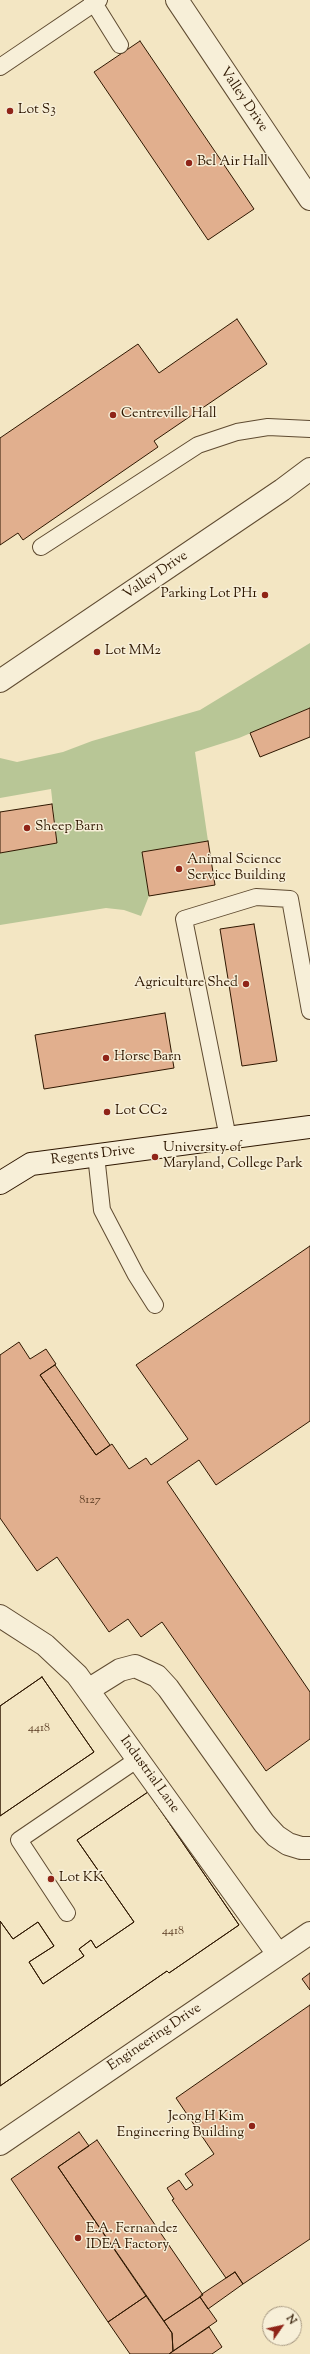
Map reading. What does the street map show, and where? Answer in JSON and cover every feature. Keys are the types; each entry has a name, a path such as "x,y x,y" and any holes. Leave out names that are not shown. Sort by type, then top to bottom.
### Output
{"street":[{"name":"Valley Drive","path":"177,0 310,199"},
{"name":"Valley Drive","path":"0,681 276,495 310,469"},
{"name":"Regents Drive","path":"2,1176 31,1164 310,1127"},
{"name":"Industrial Lane","path":"0,1616 22,1628 45,1645 65,1663 88,1690 278,1954"},
{"path":"88,1690 120,1670 135,1666 157,1676 168,1688 264,1823 276,1836 288,1844 301,1848 310,1848"},
{"name":"Engineering Drive","path":"0,2144 310,1933"}],"lane":[{"path":"0,67 95,1 120,45"},
{"path":"41,547 198,445 237,432 268,427 299,427 310,429"},
{"path":"228,1138 184,919 256,897 290,899 310,1011"},
{"path":"96,1156 102,1210 136,1275 155,1304"},
{"path":"68,1913 19,1840 138,1758"}],"green space":[{"path":"310,643 310,708 239,738 195,752 208,841 142,852 149,896 141,916 124,910 106,908 0,925 0,853 57,843 51,789 0,798 0,758 17,762 63,752 92,741 200,710"}],"building":[{"name":"Bel Air Hall","path":"140,41 254,209 208,240 94,72"},
{"name":"Centreville Hall","path":"237,319 267,364 154,441 158,447 23,540 18,533 0,545 0,438 138,344 159,373"},
{"path":"310,708 310,737 260,757 250,733"},
{"name":"Sheep Barn","path":"52,804 57,843 0,853 0,812"},
{"name":"Animal Science Service Building","path":"208,841 215,885 149,896 142,852"},
{"name":"Agriculture Shed","path":"254,924 277,1061 242,1066 220,929"},
{"name":"Horse Barn","path":"165,1013 174,1068 44,1089 35,1035"},
{"path":"310,1246 310,1421 216,1485 199,1460 167,1482 310,1692 310,1739 266,1771 162,1622 141,1637 128,1619 109,1632 57,1557 37,1571 0,1518 0,1355 19,1342 30,1359 46,1349 56,1364 40,1375 96,1455 112,1444 129,1469 146,1458 151,1465 188,1439 136,1365"},
{"path":"55,1365 110,1445 96,1455 40,1375"},
{"path":"42,1677 94,1752 0,1816 0,1706"},
{"path":"42,1677 94,1752 0,1816 0,1706"},
{"path":"148,1792 239,1925 169,1973 167,1971 0,2086 0,1921 13,1939 38,1922 54,1946 29,1962 43,1984 84,1956 79,1949 91,1940 96,1948 134,1922 77,1840"},
{"path":"148,1792 239,1925 169,1973 167,1971 0,2086 0,1921 13,1939 38,1922 54,1946 29,1962 43,1984 84,1956 79,1949 91,1940 96,1948 134,1922 77,1840"},
{"path":"310,1973 310,1990 302,1979"},
{"name":"Jeong H Kim Engineering Building","path":"310,2005 310,2239 243,2284 235,2272 226,2278 172,2200 174,2199 167,2188 179,2180 186,2190 193,2185 185,2174 214,2154 176,2098"},
{"name":"E.A. Fernandez IDEA Factory","path":"79,2132 89,2146 58,2167 146,2296 108,2322 11,2179"},
{"path":"97,2140 203,2295 164,2321 58,2167"},
{"path":"235,2272 243,2284 208,2309 200,2297 202,2294"},
{"path":"146,2296 172,2333 173,2351 169,2354 130,2354 108,2322"},
{"path":"200,2297 217,2321 173,2351 172,2333 164,2321"},
{"path":"209,2327 222,2347 212,2354 169,2354"}],"place":[{"name":"Lot S3","path":"10,111"},
{"name":"Bel Air Hall","path":"189,163"},
{"name":"Centreville Hall","path":"113,415"},
{"name":"Parking Lot PH1","path":"265,595"},
{"name":"Lot MM2","path":"97,652"},
{"name":"Sheep Barn","path":"27,828"},
{"name":"Animal Science Service Building","path":"179,869"},
{"name":"Agriculture Shed","path":"246,984"},
{"name":"Horse Barn","path":"106,1058"},
{"name":"Lot CC2","path":"107,1112"},
{"name":"University of Maryland, College Park","path":"155,1157"},
{"name":"Lot KK","path":"51,1879"},
{"name":"Jeong H Kim Engineering Building","path":"252,2126"},
{"name":"E.A. Fernandez IDEA Factory","path":"78,2238"}]}
